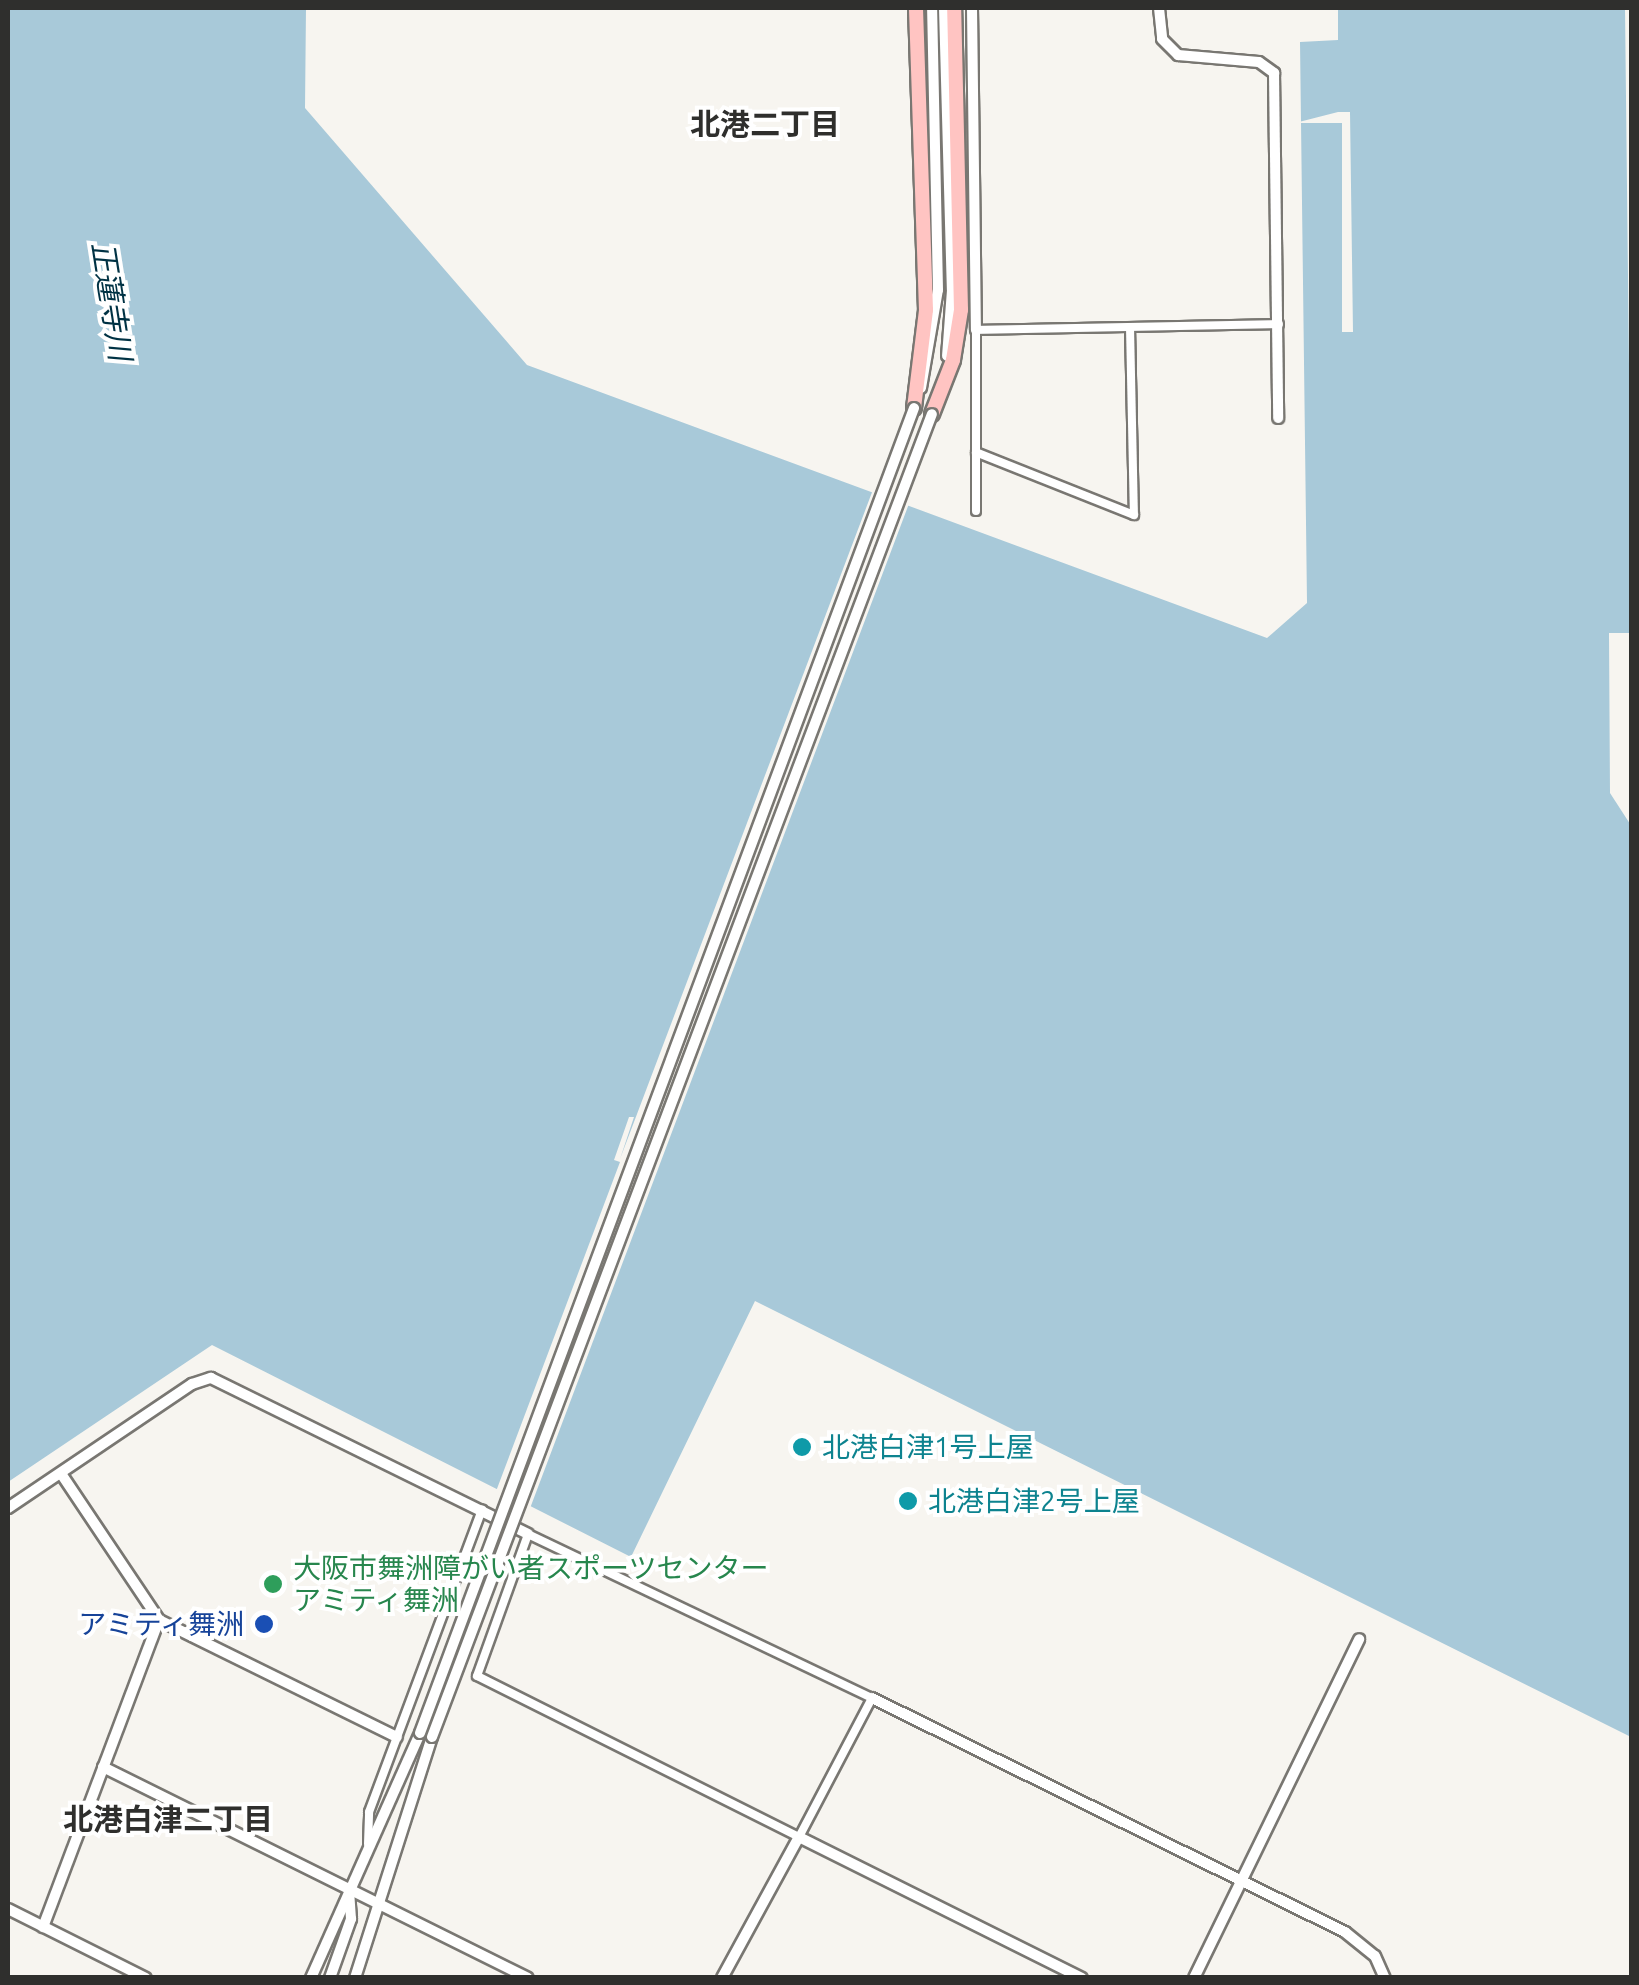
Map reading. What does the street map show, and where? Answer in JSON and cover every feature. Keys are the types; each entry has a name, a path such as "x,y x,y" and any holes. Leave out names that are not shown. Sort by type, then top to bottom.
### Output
{"highway":[{"path":"913,8 926,310 914,408"},
{"path":"932,414 954,360 961,310 956,8"}],"street":[{"path":"311,1978 420,1733 914,408 937,319 932,8"},
{"path":"356,1978 432,1738 932,414 948,352 952,290 944,8"},
{"path":"972,8 976,511"},
{"path":"1160,8 1162,39 1178,56 1259,62 1274,73 1278,418"},
{"path":"976,330 1279,324"},
{"path":"976,452 1134,515 1130,327"},
{"path":"8,1508 192,1384 211,1378 872,1698 1361,1941 1384,1978"},
{"path":"62,1474 159,1620 397,1736"},
{"path":"368,1844 369,1812 482,1510"},
{"path":"528,1534 477,1676 1082,1978"},
{"path":"43,1928 159,1620"},
{"path":"1194,1978 1360,1639"},
{"path":"722,1978 872,1698"},
{"path":"104,1767 528,1978"},
{"path":"330,1978 351,1919 349,1890"},
{"path":"8,1909 146,1978"}],"water":[{"name":"正蓮寺川","path":"8,8 306,8 305,108 527,365 1267,638 1307,603 1300,42 1338,40 1338,8 1625,8 1632,633 1609,633 1610,793 1632,827 1631,1737 755,1301 631,1557 212,1345 8,1482"}],"pier":[{"path":"1350,112 1353,332 1342,332 1342,123 1295,123"},
{"path":"874,487 910,501 529,1511 495,1494 620,1162 614,1160 629,1117 634,1117 620,1159"}],"place":[{"name":"北港白津1号上屋","path":"802,1447"},
{"name":"北港白津2号上屋","path":"908,1501"},
{"name":"大阪市舞洲障がい者スポーツセンター アミティ舞洲","path":"273,1584"},
{"name":"アミティ舞洲","path":"264,1624"}],"district":[{"name":"北港二丁目","path":"765,124"},
{"name":"北港白津二丁目","path":"168,1819"}]}
